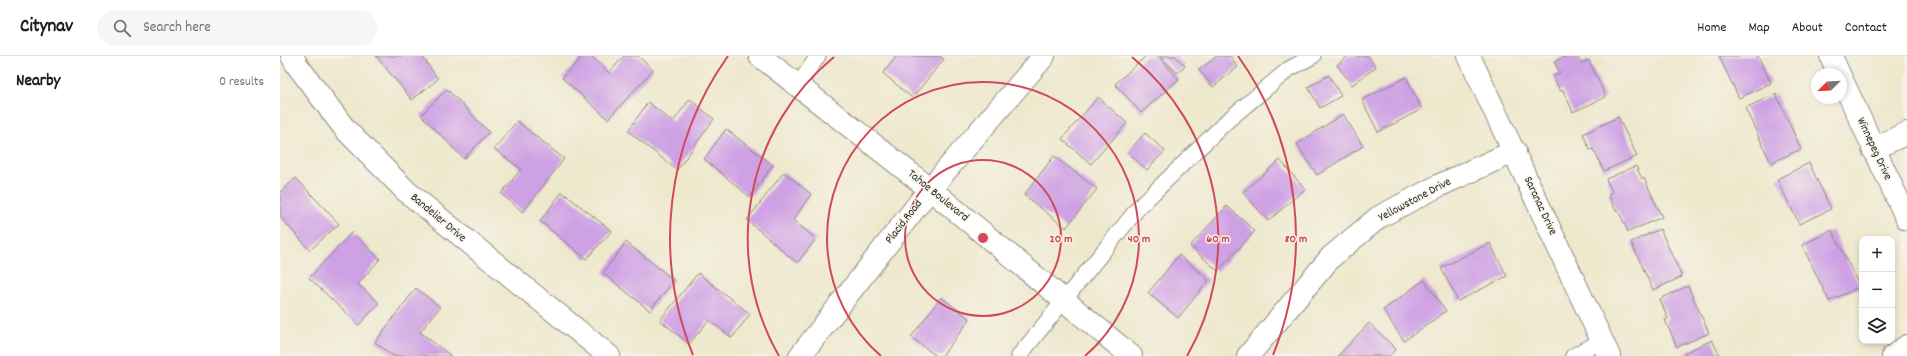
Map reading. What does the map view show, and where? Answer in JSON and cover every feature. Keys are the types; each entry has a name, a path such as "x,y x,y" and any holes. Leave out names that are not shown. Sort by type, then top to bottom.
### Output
{"street":[{"name":"Bandelier Drive","path":"292,56 297,65 345,129 406,191 609,356"},
{"name":"Tahoe Boulevard","path":"760,56 930,189 1131,356"},
{"name":"Placid Road","path":"800,356 930,189 1044,56"},
{"name":"Saranac Drive","path":"1469,56 1515,151 1606,348"},
{"path":"1831,56 1836,68"},
{"name":"Winnepeg Drive","path":"1847,91 1907,219"},
{"path":"1873,149 1907,133"},
{"name":"Yellowstone Drive","path":"1248,356 1331,257 1379,217 1438,186 1515,151"},
{"path":"1893,356 1907,346"}],"lane":[{"path":"798,85 818,56"},
{"path":"1019,356 1063,299 1139,207 1221,127 1289,69 1313,56"},
{"path":"1573,356 1606,348"}],"building":[{"path":"376,56 422,56 438,79 412,100"},
{"path":"583,56 591,56 609,73 624,56 638,56 653,70 608,119 562,78"},
{"path":"897,56 939,56 944,59 912,98 883,73"},
{"path":"1146,56 1158,56 1179,79 1141,113 1115,84"},
{"path":"1160,56 1175,56 1185,66 1177,73"},
{"path":"1217,56 1230,56 1238,67 1213,87 1199,70"},
{"path":"1348,56 1368,56 1376,67 1352,85 1337,65"},
{"path":"1566,56 1577,56 1581,63 1589,60 1606,97 1573,112 1563,90 1560,91 1553,76 1560,73 1554,62"},
{"path":"1719,56 1758,56 1771,83 1739,98"},
{"path":"1329,75 1341,96 1320,108 1308,87"},
{"path":"1406,77 1422,109 1378,132 1362,100"},
{"path":"447,89 489,132 464,159 421,115"},
{"path":"1776,94 1801,149 1771,163 1745,108"},
{"path":"1098,97 1127,123 1091,164 1062,139"},
{"path":"690,99 714,119 677,170 628,131 648,102 673,122"},
{"path":"1343,114 1363,146 1317,175 1297,144"},
{"path":"1618,117 1637,156 1604,171 1593,149 1590,150 1583,134"},
{"path":"517,121 564,159 523,212 501,194 521,169 494,149"},
{"path":"726,129 773,165 750,197 704,159"},
{"path":"1145,133 1165,151 1147,170 1128,152"},
{"path":"1054,156 1097,189 1066,228 1024,195"},
{"path":"1280,160 1305,189 1268,221 1243,192"},
{"path":"1809,163 1831,209 1799,224 1777,179"},
{"path":"1636,166 1642,179 1644,178 1662,217 1628,232 1618,210 1616,211 1608,194 1612,192 1606,179"},
{"path":"784,172 811,194 793,220 816,239 797,263 747,220"},
{"path":"296,178 339,224 310,250 280,217 280,192"},
{"path":"562,192 612,231 586,259 540,221"},
{"path":"1227,206 1255,231 1218,271 1190,246"},
{"path":"1660,229 1682,277 1653,290 1631,242"},
{"path":"1832,230 1859,287 1829,301 1802,245"},
{"path":"352,232 380,259 358,284 379,303 359,325 309,278"},
{"path":"626,242 674,280 650,311 603,273"},
{"path":"1490,243 1507,276 1458,301 1441,268"},
{"path":"1179,255 1209,280 1178,318 1148,293"},
{"path":"698,273 750,314 732,338 709,320 689,344 660,320"},
{"path":"1424,280 1446,311 1404,341 1383,310"},
{"path":"1688,286 1709,333 1677,347 1665,320 1668,319 1660,299"},
{"path":"416,288 440,307 420,332 451,356 393,356 375,342"},
{"path":"941,297 970,319 942,356 936,356 911,337"},
{"path":"1369,323 1396,349 1389,356 1338,356"},
{"path":"1712,340 1720,356 1685,356 1684,353"}]}
